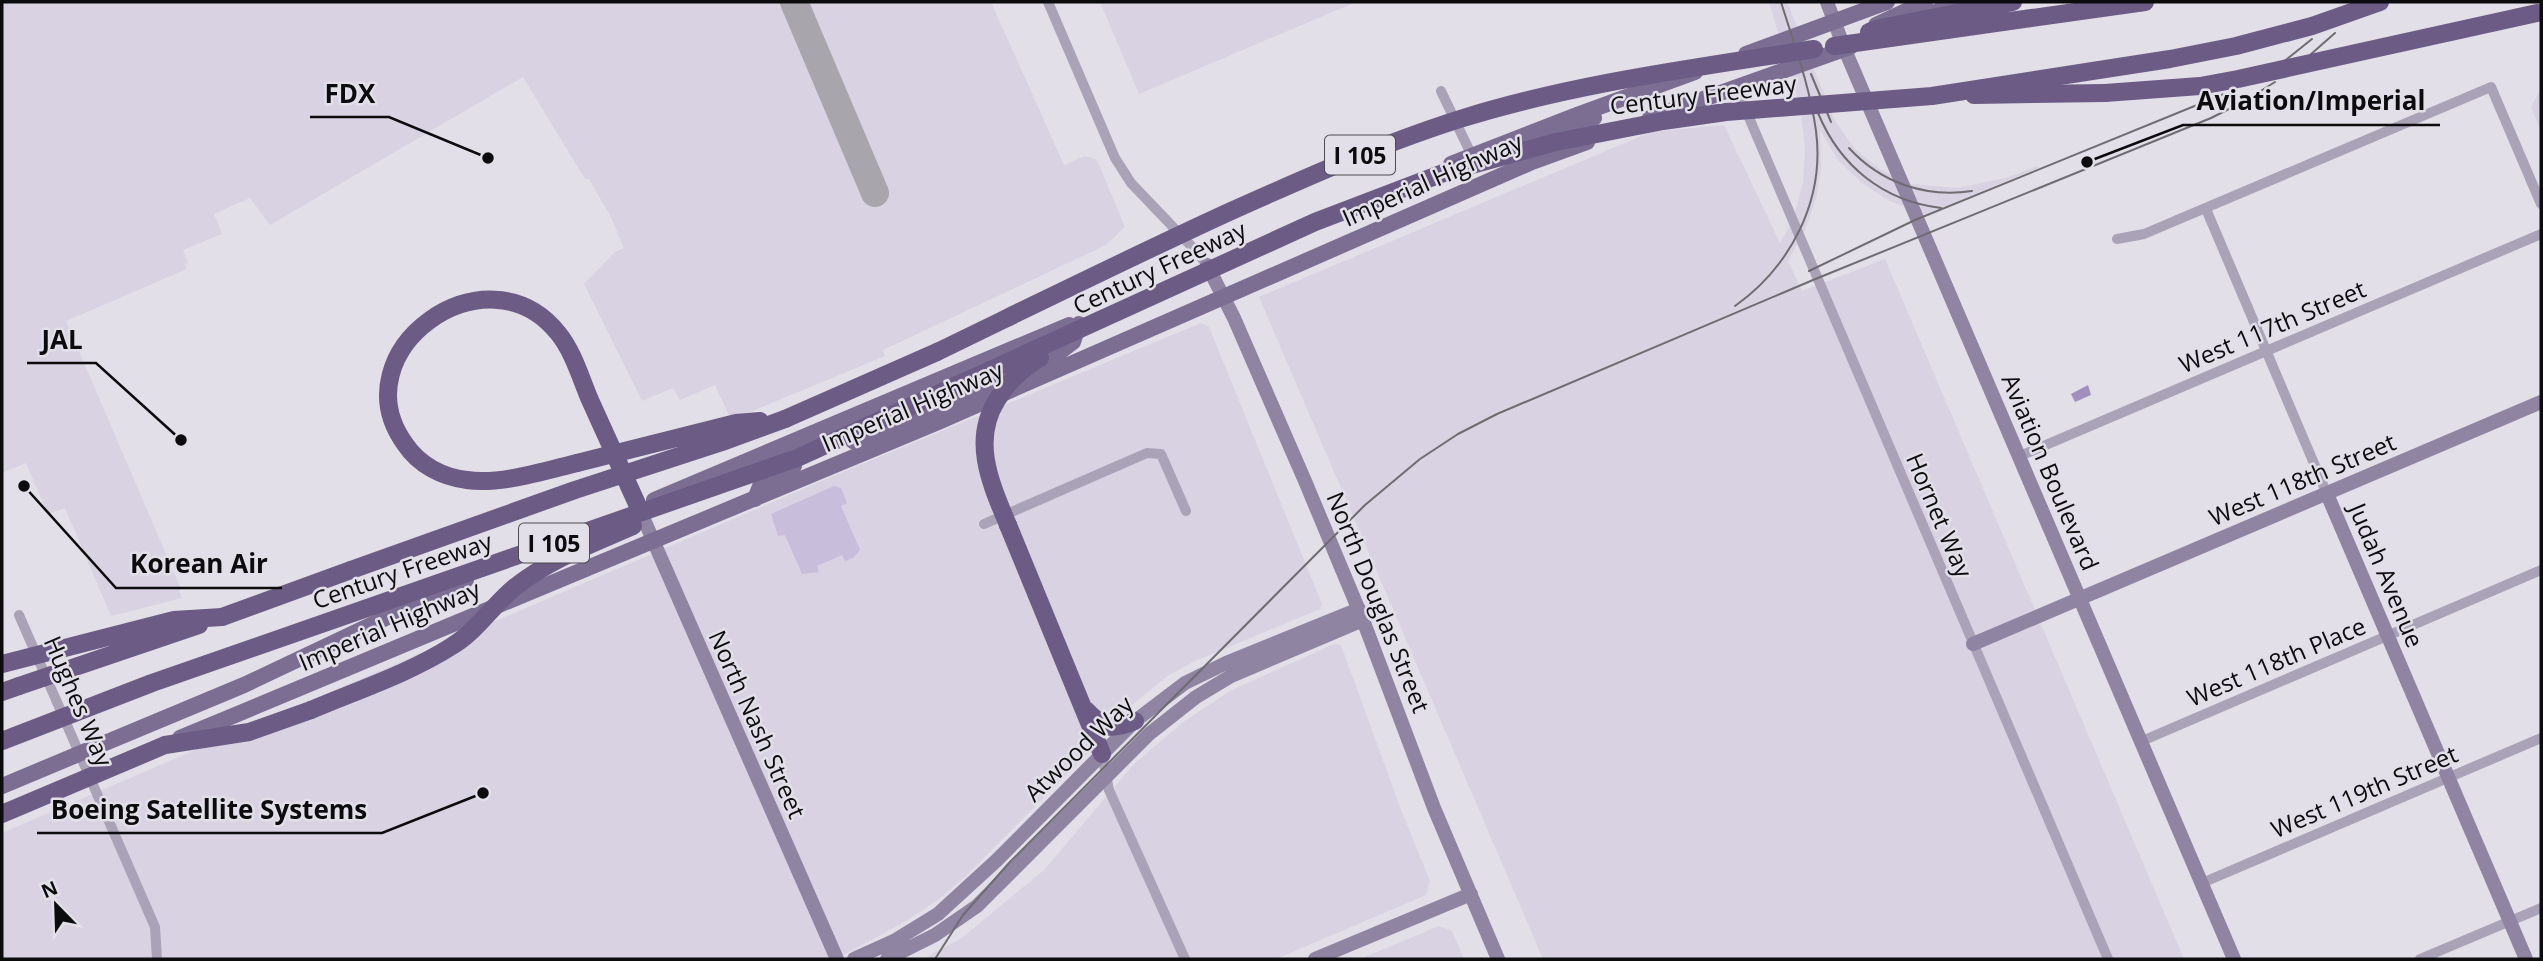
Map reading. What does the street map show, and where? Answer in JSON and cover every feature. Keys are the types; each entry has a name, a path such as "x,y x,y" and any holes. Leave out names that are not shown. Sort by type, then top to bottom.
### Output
{"highway":[{"path":"1839,48 1880,27 2013,2"},
{"name":"Century Freeway","path":"2,692 785,419 937,352 1258,199 1398,140 1462,118 1556,93 1627,79 2145,2"},
{"name":"Century Freeway","path":"2,741 152,683 797,458 1089,321 1315,222 1423,180 1504,155 1600,132 1662,121 1726,112 1932,96 2117,68 2236,46 2312,26 2380,2"},
{"path":"1932,96 2105,93 2200,86 2282,71 2540,12"},
{"path":"638,506 572,358 558,333 535,313 513,302 489,299 464,303 440,312 417,329 402,348 392,370 387,395 390,417 398,435 411,453 427,466 447,475 469,480 533,474 736,423 785,419"},
{"path":"1089,321 1013,377 991,410 985,428 984,447 993,490 1102,754"},
{"path":"165,745 249,732 311,710 434,657 456,644 512,589 568,554 797,458"},
{"path":"2,664 174,621 222,617"},
{"path":"1083,707 1098,722 1117,729 1135,722"},
{"name":"Imperial Highway","path":"2,814 165,745"}],"main road":[{"name":"Imperial Highway","path":"2,786 244,685 468,579 638,506 1089,321 1207,265 1472,156 1887,2"},
{"path":"1839,48 1853,37 1925,2"},
{"name":"Imperial Highway","path":"165,745 755,499 935,415 1224,297 1532,162 1957,2"},
{"path":"1479,185 1490,166 1601,115 1632,95"},
{"path":"935,415 1056,355 1073,342 1089,321"}],"street":[{"path":"1048,2 1115,158 1131,183 1207,265"},
{"name":"Aviation Boulevard","path":"1827,2 1836,22 1839,48 2020,456 2234,959"},
{"path":"2117,239 2144,234 2206,209 2491,86 2541,204"},
{"name":"Hornet Way","path":"1736,87 2108,959"},
{"path":"1441,91 1472,156"},
{"name":"Judah Avenue","path":"2206,209 2526,959"},
{"name":"West 117th Street","path":"2020,456 2541,234"},
{"name":"North Douglas Street","path":"1207,265 1224,297 1361,614 1434,807 1498,959"},
{"path":"923,388 935,415"},
{"name":"West 118th Street","path":"1973,644 2541,402"},
{"path":"984,524 1147,453 1161,454 1186,511"},
{"name":"North Nash Street","path":"638,506 837,959"},
{"name":"West 118th Place","path":"2142,741 2541,570"},
{"name":"Atwood Way","path":"853,959 894,941 938,914 997,860 1135,722 1185,683 1208,671 1361,614"},
{"name":"Atwood Way","path":"887,959 935,935 977,906 1157,727 1212,687 1361,614"},
{"name":"Hughes Way","path":"19,615 155,927 157,959"},
{"name":"West 119th Street","path":"2202,883 2541,738"},
{"path":"1102,754 1110,790 1185,959"},
{"path":"1315,959 1334,955 1471,894"},
{"path":"2420,959 2541,908"}],"shaded area":[{"path":"2,2 991,2 1064,165 1085,156 1097,160 1125,227 1106,245 883,350 885,356 731,420 715,385 680,400 673,388 642,401 584,284 615,252 624,248 611,217 589,179 585,179 523,77 270,225 250,198 214,214 222,234 183,250 188,263 185,264 187,269 66,321 181,589 182,598 111,616 65,508 48,514 26,463 2,473"},
{"path":"1100,2 1356,2 1139,94"},
{"path":"1769,2 1787,2 1835,121 1855,149 1880,169 1911,184 1958,188 2009,177 2037,166 2038,168 1926,214 1889,201 1862,183 1838,160 1820,130 1821,167 1816,199 1805,230 1788,261 1802,291 1885,259 2184,959 1543,959 1259,297 1651,132 1724,125 1780,243 1791,224 1798,202 1803,182 1805,148 1801,111"},
{"path":"2541,89 2541,132 2531,107"},
{"path":"1201,323 1209,327 1322,604 1320,609 1193,662 1166,677 1121,714 1090,751 967,875 938,900 908,920 836,959 2,959 2,833 824,480"},
{"path":"2088,385 2091,395 2075,402 2071,394"},
{"path":"834,486 841,488 847,503 841,506 860,550 853,558 845,561 842,555 817,566 819,572 802,574 785,535 778,536 771,514"},
{"path":"1334,644 1341,645 1430,881 1426,895 1276,959 923,959 962,938 1044,870 1133,765 1183,722 1232,690"},
{"path":"1439,926 1452,931 1464,959 1360,959"}],"taxiway":[{"path":"794,2 875,193"}],"tram line":[{"path":"1735,306 1755,290 1788,251 1800,229 1815,182 1816,131 1810,98 1781,2"},
{"path":"2310,55 2335,33"},
{"path":"2282,63 2312,39"},
{"path":"1811,74 1831,122"},
{"path":"935,959 963,915 1009,863 1365,505 1420,459 1458,434 1497,414 1813,280 2211,118 2275,82"},
{"path":"1809,271 1915,220 2224,94"},
{"path":"1818,113 1838,149 1866,178 1900,198 1941,208"},
{"path":"1849,148 1875,170 1905,185 1938,192 1972,191"}],"place":[{"name":"FDX","path":"488,158"},
{"name":"Aviation/Imperial","path":"2087,162"},
{"name":"JAL","path":"181,440"},
{"name":"Korean Air","path":"24,486"},
{"name":"Boeing Satellite Systems","path":"483,793"}]}
